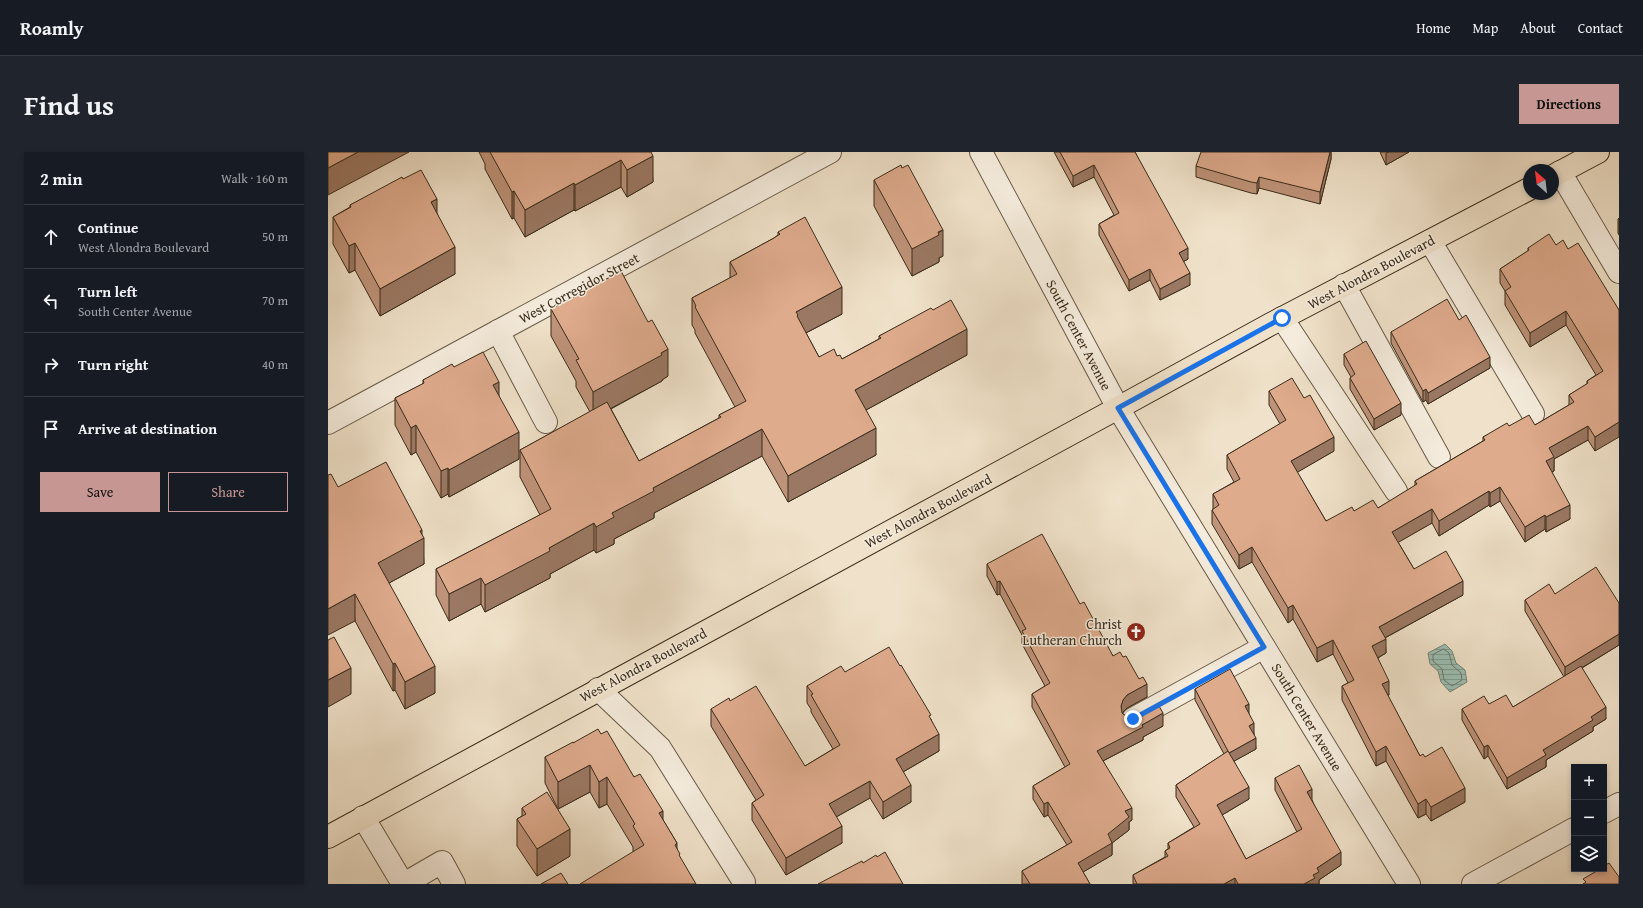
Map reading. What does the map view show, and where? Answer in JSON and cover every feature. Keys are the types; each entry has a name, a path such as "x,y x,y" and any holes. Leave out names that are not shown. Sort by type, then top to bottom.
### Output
{"main road":[{"path":"1559,172 1598,152"},
{"name":"West Alondra Boulevard","path":"328,837 1282,318 1523,192"}],"street":[{"name":"West Corregidor Street","path":"328,423 830,152"},
{"name":"South Center Avenue","path":"981,152 1118,408 1409,884"},
{"path":"1559,179 1619,272"},
{"path":"1430,240 1533,414"},
{"path":"1344,285 1439,457"},
{"path":"1282,318 1396,491"},
{"path":"498,331 546,422"},
{"path":"1133,719 1264,647"},
{"path":"598,689 660,748 744,882"},
{"path":"1607,810 1619,804"},
{"path":"363,817 404,884 442,862 454,884"},
{"path":"1473,884 1571,831"}],"water":[{"path":"1445,644 1452,651 1456,663 1465,670 1467,682 1450,692 1441,682 1438,671 1430,664 1428,653"}],"building":[{"path":"328,152 358,152 328,168"},
{"path":"490,152 651,152 653,156 627,170 621,160 575,185 574,183 525,210 514,191 512,192"},
{"path":"1060,152 1135,152 1188,248 1179,253 1190,273 1160,289 1150,269 1129,280 1099,224 1119,213 1094,165 1073,176"},
{"path":"1201,152 1330,152 1320,192 1259,177 1257,183 1251,182 1196,166"},
{"path":"901,165 902,168 908,165 943,230 938,232 939,235 912,249 874,180"},
{"path":"421,170 437,199 431,202 455,247 380,289 355,243 349,246 333,217 351,207 350,205 402,177 403,179"},
{"path":"805,217 842,287 796,312 819,357 834,349 837,356 840,355 842,359 881,338 879,336 931,308 933,310 951,300 967,329 855,390 876,428 788,476 762,429 653,488 654,491 612,513 614,517 596,527 594,523 549,548 550,551 485,585 481,578 449,594 436,569 551,509 520,450 607,402 639,461 721,417 719,415 746,401 695,307 696,306 692,298 737,274 730,262 774,238 780,234 778,232"},
{"path":"1549,234 1556,245 1563,240 1568,249 1578,243 1619,310 1619,422 1595,437 1588,426 1549,448 1554,457 1546,461 1570,505 1546,517 1545,515 1525,527 1500,487 1490,493 1489,491 1439,521 1432,509 1392,532 1414,569 1446,551 1463,581 1379,627 1386,639 1372,646 1389,681 1382,684 1420,756 1423,754 1425,757 1442,747 1465,788 1431,807 1426,799 1418,804 1386,746 1376,752 1342,686 1354,680 1333,640 1317,648 1293,605 1288,608 1252,547 1239,555 1212,510 1219,505 1213,494 1240,479 1227,455 1286,420 1269,391 1292,378 1304,398 1310,395 1334,437 1291,461 1326,521 1352,507 1354,511 1373,500 1378,508 1417,484 1415,481 1485,440 1483,437 1507,423 1509,426 1529,415 1535,425 1574,402 1569,395 1603,371 1566,311 1530,333 1505,291 1511,287 1500,269 1529,250 1528,248"},
{"path":"621,271 648,322 652,320 668,349 661,353 662,355 593,392 576,360 579,359 551,309"},
{"path":"1447,299 1459,320 1466,315 1490,357 1428,393 1426,389 1423,391 1391,332"},
{"path":"1366,341 1401,403 1374,419 1350,378 1355,374 1344,354"},
{"path":"483,352 499,382 493,385 519,432 449,470 448,468 441,471 416,425 411,428 395,398 424,383 423,380 452,364 454,367"},
{"path":"386,462 422,530 420,531 424,538 378,563 435,666 405,682 395,663 393,664 355,594 328,609 328,475 331,474 338,487"},
{"path":"1042,534 1080,604 1084,602 1113,656 1120,652 1123,657 1126,656 1139,679 1143,677 1147,684 1127,695 1121,706 1122,713 1133,719 1159,706 1163,713 1142,725 1143,727 1097,751 1132,808 1125,811 1129,817 1108,834 1112,843 1078,863 1090,884 1030,884 1022,871 1072,842 1048,802 1044,804 1033,786 1070,764 1032,694 1050,683 1022,631 1026,629 1000,581 997,582 987,564"},
{"path":"1596,567 1619,603 1619,634 1565,667 1525,600 1549,584 1555,594"},
{"path":"334,637 351,668 328,680 328,640"},
{"path":"889,647 931,715 929,716 939,734 896,759 911,785 883,802 870,781 829,804 842,826 786,858 752,803 764,795 711,709 729,698 730,701 756,686 805,766 840,745 811,695 813,694 807,686 841,666 845,672"},
{"path":"1581,666 1606,707 1591,717 1593,720 1543,750 1546,755 1507,778 1488,745 1484,747 1462,709 1484,696 1489,704 1506,695 1513,707"},
{"path":"1230,669 1249,704 1245,706 1254,723 1249,726 1256,738 1229,753 1195,689"},
{"path":"598,729 601,734 607,731 634,777 640,774 663,811 659,813 677,843 675,845 680,854 679,855 696,884 580,884 644,845 633,826 635,824 607,777 599,782 590,765 558,782 545,757"},
{"path":"1228,751 1249,787 1217,805 1246,859 1302,829 1275,778 1299,765 1312,789 1307,792 1341,852 1317,868 1319,872 1313,875 1315,878 1304,884 1238,884 1235,878 1224,884 1137,884 1133,875 1168,856 1165,851 1170,848 1168,843 1200,824 1176,785"},
{"path":"547,792 570,829 537,849 517,819 526,814 522,808"},
{"path":"885,852 903,884 818,884 862,861 863,863 876,855 877,857"},
{"path":"1609,863 1619,877 1619,884 1583,884 1586,882 1583,879 1595,872 1607,872 1607,864"},
{"path":"561,873 568,884 541,884"}],"place":[{"name":"Christ Lutheran Church","path":"1136,632"}],"route":[{"path":"1133,719 1264,647 1118,408 1282,318"}]}
